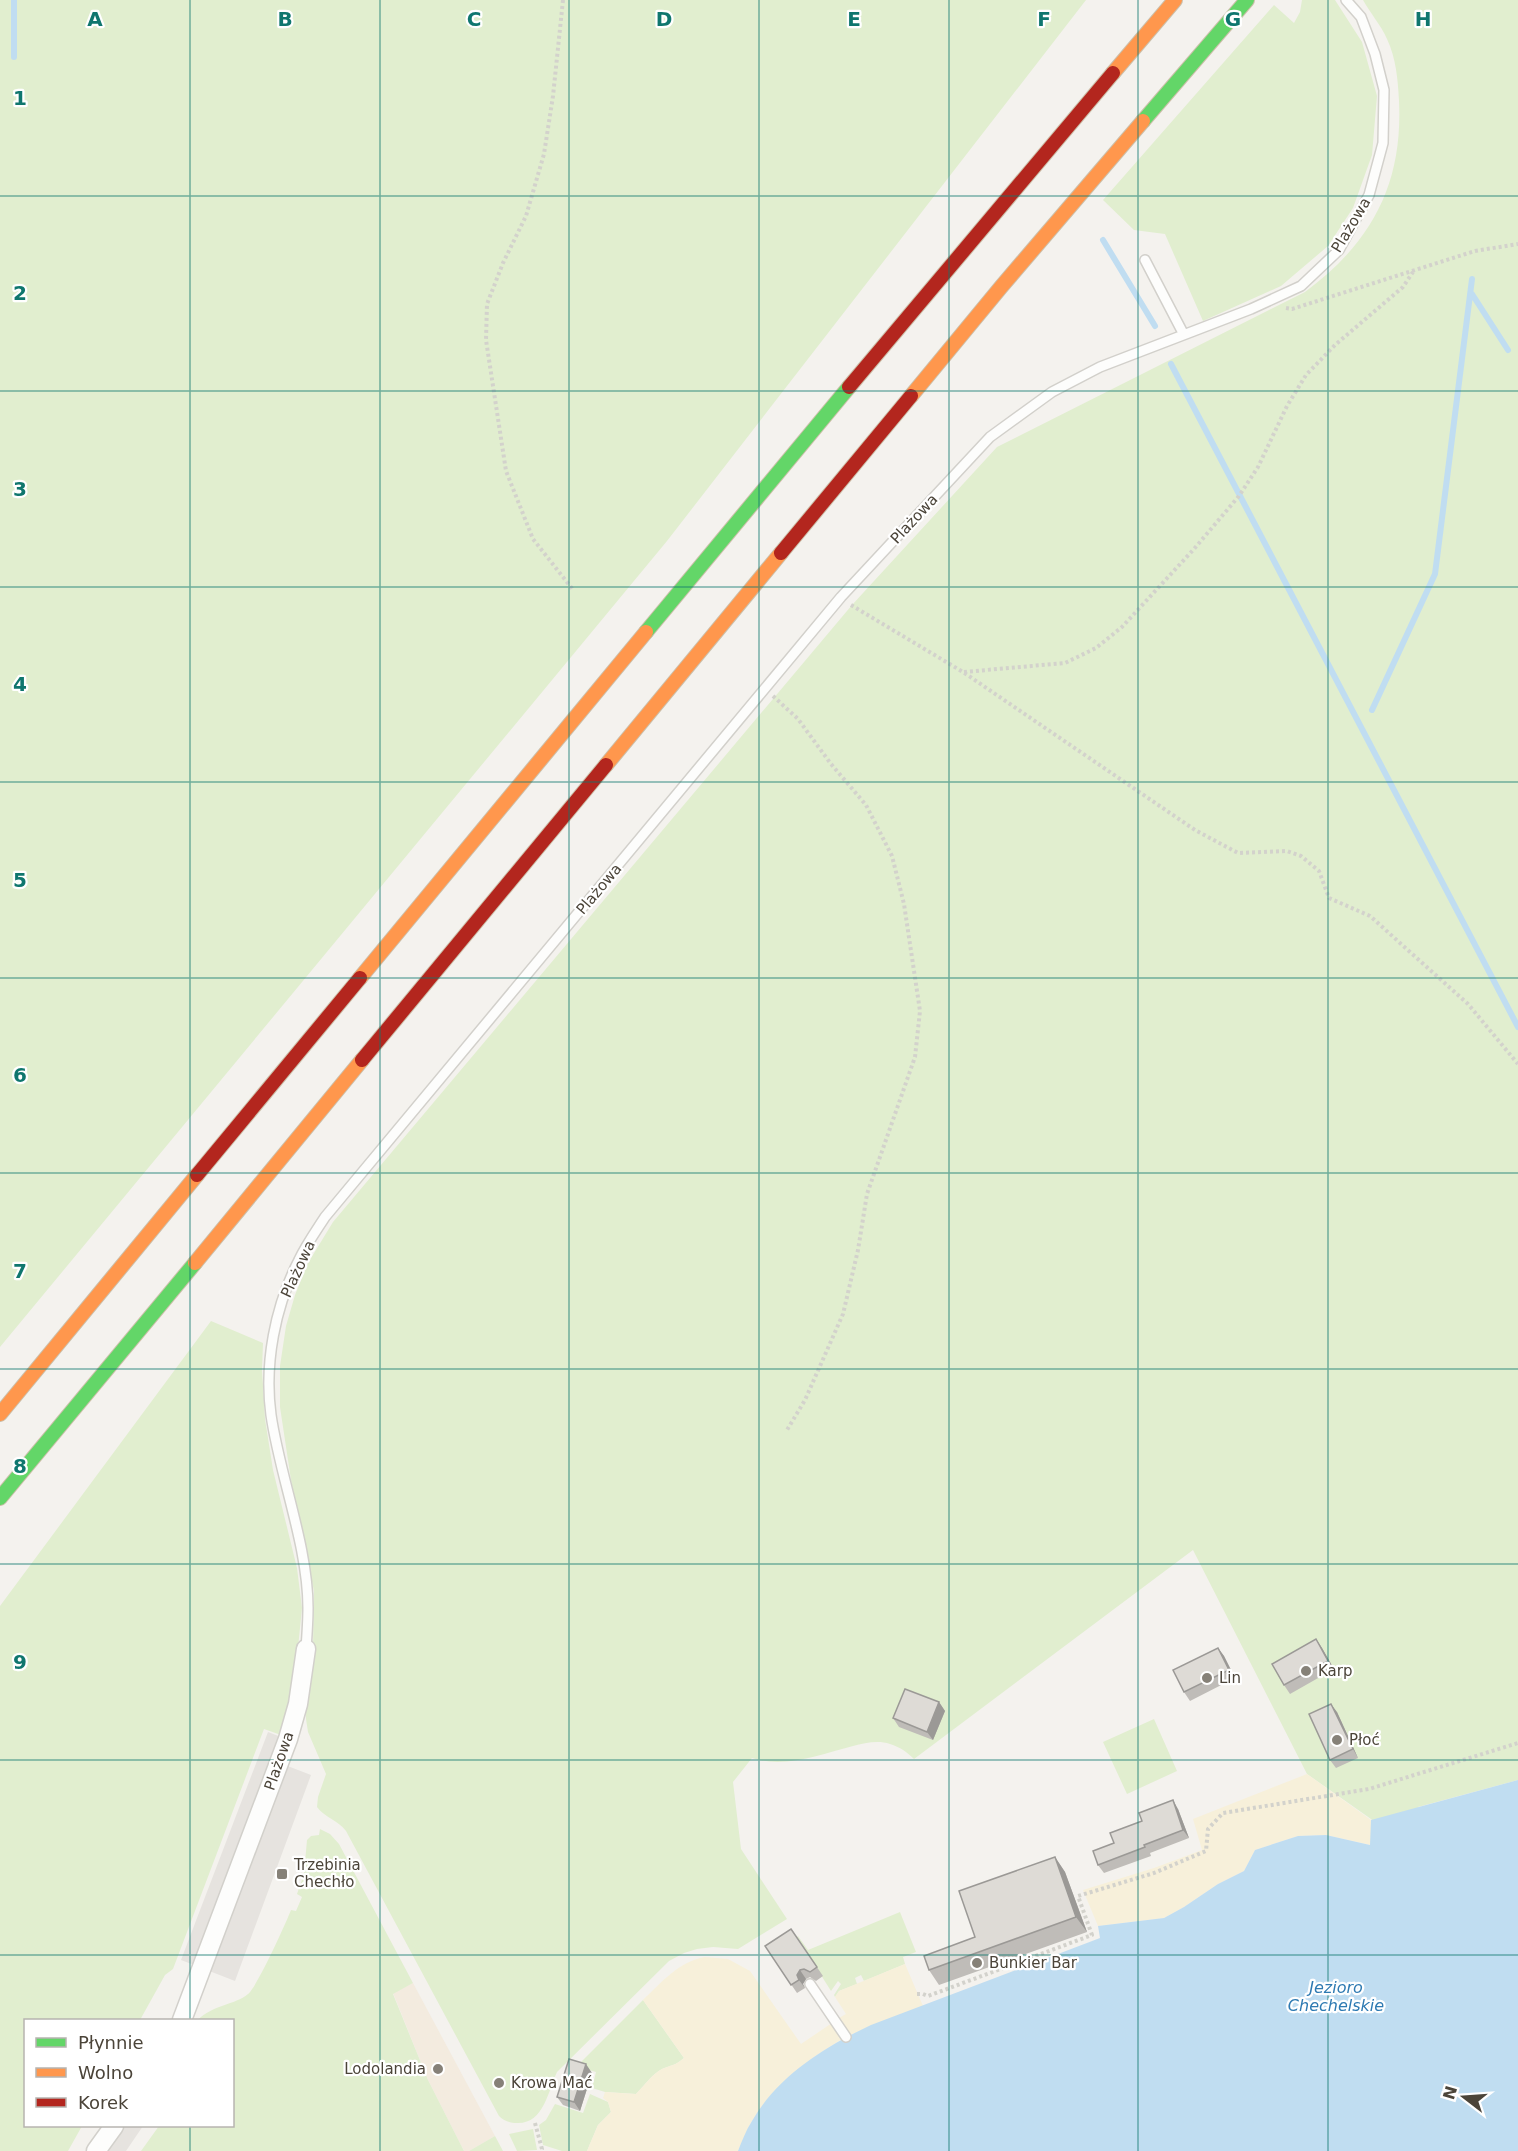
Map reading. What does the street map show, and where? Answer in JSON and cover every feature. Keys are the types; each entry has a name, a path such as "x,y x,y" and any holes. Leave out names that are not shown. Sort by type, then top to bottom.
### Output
{"highway":[{"path":"0,1414 898,327 1175,0"},
{"path":"0,1498 1001,287 1247,0"}],"street":[{"name":"Plażowa","path":"182,2019 192,1999 288,1739 298,1704 306,1649"},
{"path":"96,2151 113,2127"}],"lane":[{"name":"Plażowa","path":"306,1649 308,1607 304,1565 271,1414 269,1378 277,1320 298,1260 325,1217 841,597 990,437 1052,392 1100,367 1266,302 1301,285 1340,250 1369,195 1383,143 1384,90 1375,54 1362,17 1346,0"},
{"path":"1145,260 1183,333"},
{"path":"810,1984 846,2037"}],"path":[{"path":"563,0 553,96 544,154 526,216 503,263 487,304 486,340 506,471 533,539 574,591"},
{"path":"1266,302 1292,309 1475,251 1518,244"},
{"path":"963,672 1065,663 1096,648 1122,627 1239,496 1258,467 1287,406 1306,375 1335,345 1403,287 1413,272"},
{"path":"841,597 864,614 963,672 1195,830 1238,853 1287,850 1301,855 1319,871 1329,898 1370,916 1468,1004 1518,1064"},
{"path":"765,690 798,719 831,764 866,805 892,856 904,904 920,1011 915,1057 867,1194 858,1250 843,1314 805,1400 787,1430"},
{"path":"917,1994 928,1996 1092,1935 1078,1896 1154,1873 1206,1851 1208,1829 1223,1813 1369,1789 1518,1743"},
{"path":"1023,1960 1025,1967"},
{"path":"535,2123 543,2150"}],"shaded area":[{"path":"268,1732 281,1737 272,1760 311,1775 235,1981 181,1960"},
{"path":"413,1983 495,2136 469,2151 464,2151 428,2080 393,1993"},
{"path":"122,2127 142,2127 126,2151 106,2151"}],"green space":[{"path":"0,0 1086,0 667,541 0,1347"},
{"path":"1302,0 1335,0 1362,42 1377,96 1372,155 1353,208 1328,246 1281,286 1203,321 1165,234 1134,230 1103,200 1274,5 1294,23 1300,12"},
{"path":"1363,0 1518,0 1518,1780 1418,1807 1420,1864 1371,1819 1307,1774 1193,1550 914,1759 897,1747 876,1742 790,1761 777,1762 752,1758 733,1782 741,1849 787,1919 738,1949 713,1947 697,1949 669,1961 557,2072 544,2105 533,2118 526,2122 507,2121 499,2116 346,1831 317,1807 326,1774 308,1732 305,1706 313,1645 314,1591 291,1480 280,1407 280,1366 286,1326 295,1295 308,1263 333,1222 852,605 997,447 1305,292 1348,253 1365,232 1378,210 1395,159 1399,131 1398,85 1393,54 1385,34"},
{"path":"211,1321 263,1343 265,1419 273,1470 297,1568 302,1608 294,1688 281,1735 264,1729 173,1969 165,1975 141,2019 24,2019 24,2127 81,2127 68,2151 0,2151 0,1606"},
{"path":"1154,1719 1177,1771 1127,1794 1103,1742"},
{"path":"320,1829 330,1834 339,1844 413,1983 393,1994 428,2080 464,2151 141,2151 158,2127 234,2127 234,2019 199,2019 210,2011 243,1998 258,1980 291,1910 296,1911 302,1897 297,1894 304,1874 307,1840 311,1836 319,1835"},
{"path":"900,1912 916,1952 903,1957 905,1964 864,1981 861,1975 855,1978 857,1984 839,1991 835,1997 841,1984 838,1981 831,1991 797,1937 808,1950"},
{"path":"643,2000 684,2058 658,2071 636,2094 605,2092 592,2088 596,2072 579,2067 581,2062"},
{"path":"590,2094 608,2102 611,2112 598,2125 587,2151 562,2151 543,2145 539,2125 546,2120 555,2104 583,2113"},
{"path":"533,2129 537,2150 517,2151 509,2134"},
{"path":"495,2136 503,2151 469,2151"}],"sand":[{"path":"1307,1774 1371,1820 1371,1845 1326,1835 1298,1836 1255,1850 1244,1871 1218,1884 1164,1918 1098,1926 1083,1890 1202,1850 1193,1819"},
{"path":"705,1957 728,1959 750,1971 801,2044 832,2023 842,2039 814,2057 751,2122 738,2151 587,2151 598,2125 611,2112 608,2102 603,2098 605,2092 636,2094 658,2071 684,2058 643,2000 679,1968"},
{"path":"905,1964 923,2006 850,2035 839,2018 846,2014 835,1997 839,1991"}],"water":[{"name":"Jezioro Chechelskie","path":"1518,1780 1518,2151 738,2151 748,2128 775,2090 820,2053 871,2025 1100,1938 1098,1926 1164,1918 1218,1884 1244,1871 1255,1850 1298,1836 1326,1835 1370,1845 1371,1820"}],"building":[{"path":"1316,1639 1328,1661 1284,1685 1272,1664"},
{"path":"1218,1648 1229,1670 1184,1692 1173,1670"},
{"path":"905,1689 939,1702 927,1732 893,1718"},
{"name":"Płoć","path":"1331,1704 1353,1749 1330,1760 1309,1714"},
{"path":"1173,1800 1183,1830 1098,1865 1093,1851 1114,1843 1110,1833 1142,1821 1139,1813"},
{"path":"1055,1857 1076,1917 929,1970 924,1956 975,1937 959,1891"},
{"path":"791,1929 817,1967 810,1972 800,1970 797,1975 799,1980 791,1985 765,1946"},
{"path":"569,2059 586,2064 574,2102 557,2097"}],"waterway":[{"path":"14,0 14,57"},
{"path":"1103,240 1155,326"},
{"path":"1372,710 1435,574 1472,279"},
{"path":"1472,294 1508,350"},
{"path":"1171,364 1518,1027"}],"traffic: fast":[{"path":"1143,121 1247,0"},
{"path":"646,632 849,387"},
{"path":"0,1498 195,1263"}],"traffic: slow":[{"path":"1113,73 1175,0"},
{"path":"911,396 1143,121"},
{"path":"606,765 781,553"},
{"path":"360,978 646,632"},
{"path":"195,1263 362,1060"},
{"path":"0,1414 197,1175"}],"traffic: jam":[{"path":"849,387 1113,73"},
{"path":"781,553 911,396"},
{"path":"362,1060 606,765"},
{"path":"197,1175 360,978"}],"place":[{"name":"Karp","path":"1306,1671"},
{"name":"Lin","path":"1207,1678"},
{"name":"Płoć","path":"1337,1740"},
{"name":"Trzebinia Chechło","path":"282,1874"},
{"name":"Bunkier Bar","path":"977,1963"},
{"name":"Lodolandia","path":"438,2069"},
{"name":"Krowa Mać","path":"499,2083"}]}
